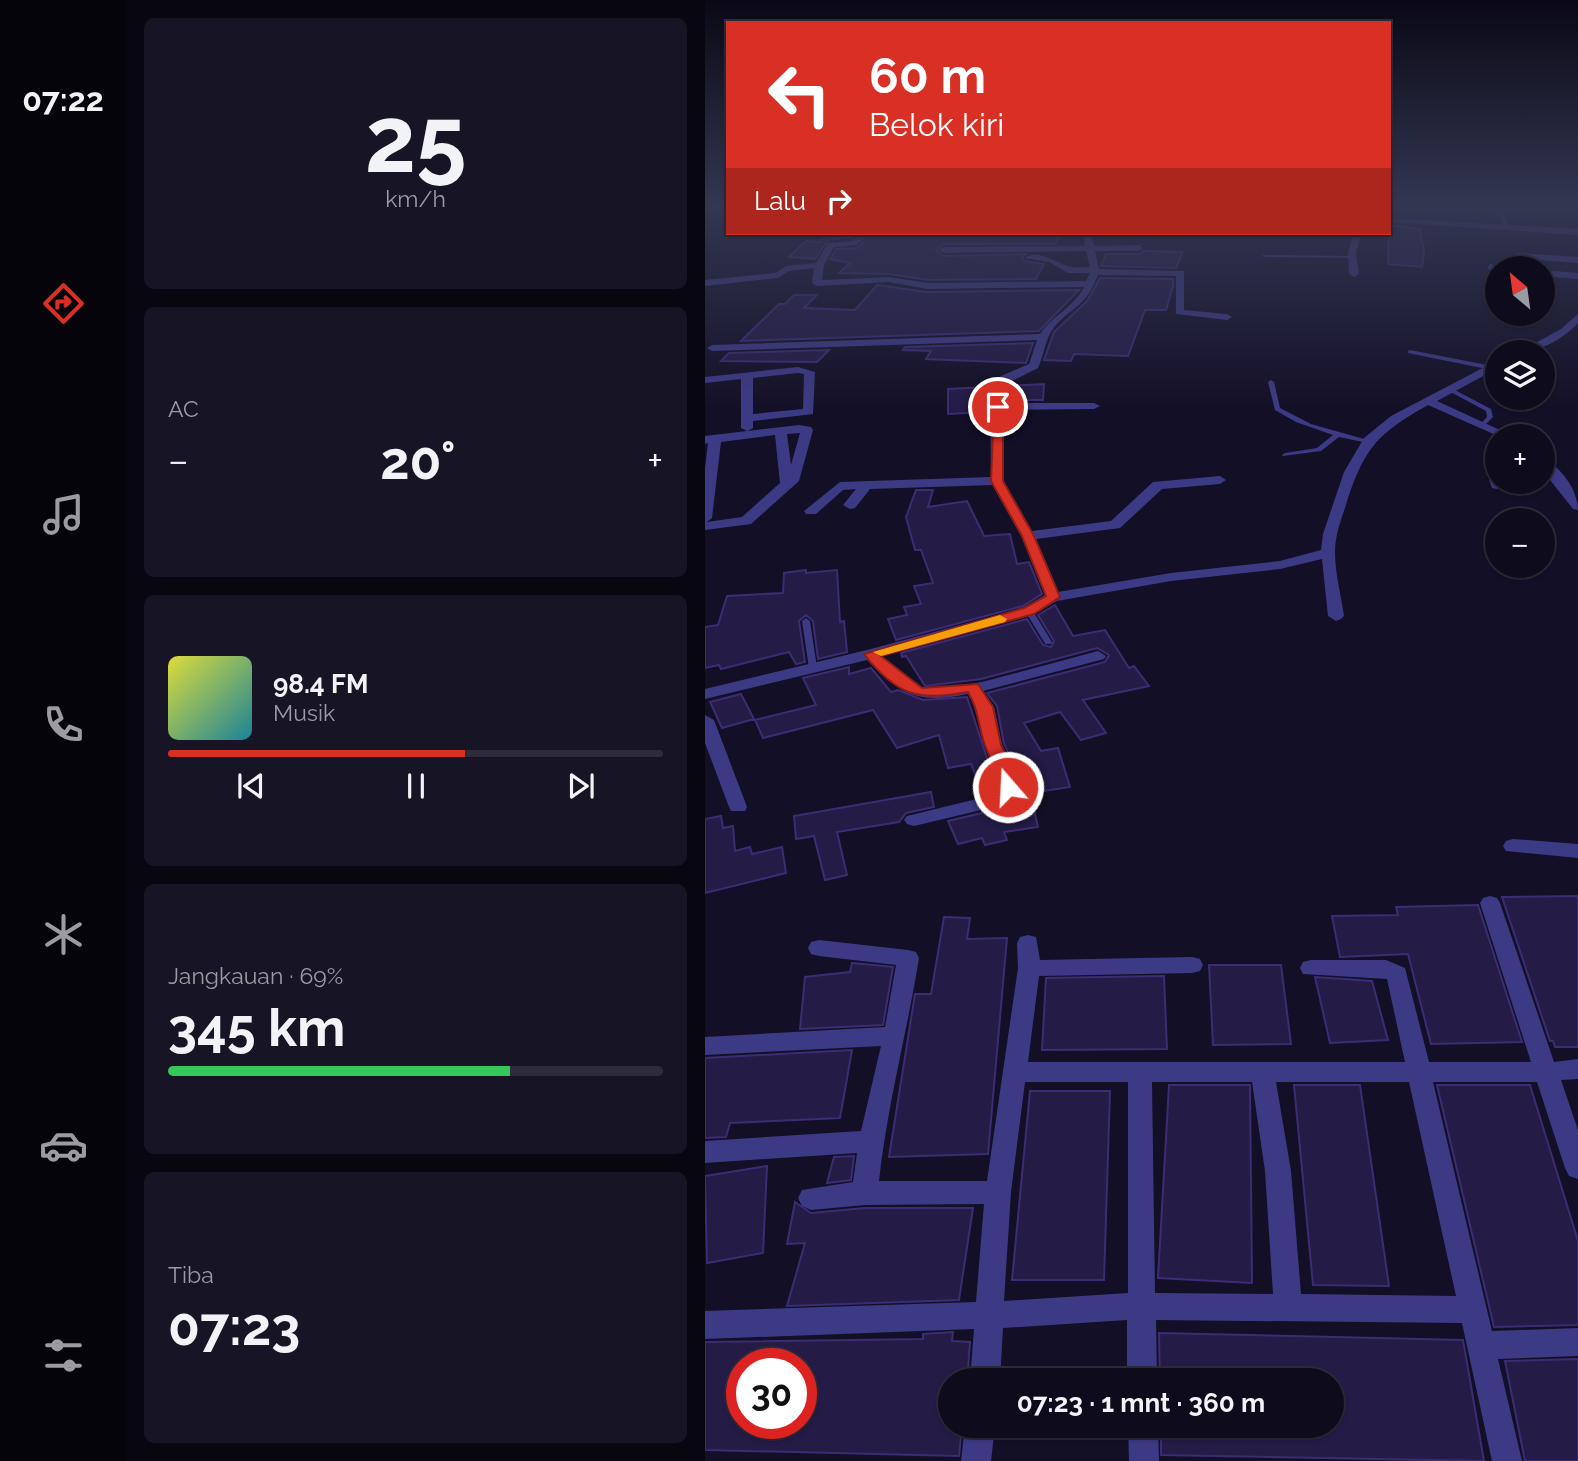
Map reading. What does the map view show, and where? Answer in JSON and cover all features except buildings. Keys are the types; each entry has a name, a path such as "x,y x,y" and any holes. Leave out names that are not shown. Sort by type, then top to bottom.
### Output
{"street":[{"path":"705,283 779,274"},
{"path":"818,274 817,283 878,280 916,282 927,286 1033,284 1093,275 1129,274"},
{"path":"1089,274 1093,275"},
{"path":"1181,274 1179,311 1227,317"},
{"path":"1053,597 1028,536 997,481 996,385 1005,378 1034,366 1043,337 1054,322 1084,297 1093,275"},
{"path":"1555,275 1578,276"},
{"path":"1028,297 1033,284"},
{"path":"1196,330 1201,314"},
{"path":"1547,340 1565,331 1578,317"},
{"path":"712,348 1043,337"},
{"path":"1336,616 1328,553 1330,534 1350,472 1368,441 1380,429 1485,369"},
{"path":"705,380 798,370 811,374 809,412 745,418"},
{"path":"747,376 745,418 748,435"},
{"path":"1428,401 1483,424"},
{"path":"998,407 1094,406"},
{"path":"705,518 710,439 804,429 809,433 794,478 746,521 705,526"},
{"path":"781,432 787,484"},
{"path":"1555,479 1577,505"},
{"path":"1028,536 1115,525 1155,486 1219,480"},
{"path":"811,511 837,486 997,481"},
{"path":"850,505 866,485"},
{"path":"705,694 871,654 1029,611 1053,597 1171,577 1280,565 1328,553"},
{"path":"871,654 888,672 919,692 935,693 972,687 1098,656"},
{"path":"914,820 995,801 1010,792 1006,770 993,745 985,707 972,687"},
{"path":"705,720 738,807"},
{"path":"1513,846 1578,851"},
{"path":"1490,903 1577,1165"},
{"path":"819,948 907,957 909,962 871,1141 865,1193"},
{"path":"986,1368 998,1192 1028,956 1192,965"},
{"path":"1311,968 1386,968 1394,971 1420,1070 1443,1187 1474,1310 1507,1461"},
{"path":"705,1046 895,1036"},
{"path":"1014,1072 1263,1074 1420,1070 1546,1072 1578,1069"},
{"path":"1140,1074 1142,1368"},
{"path":"1263,1074 1278,1171 1288,1306"},
{"path":"705,1152 871,1141"},
{"path":"811,1198 865,1193 998,1192"},
{"path":"705,1325 991,1315 1141,1306 1474,1310"},
{"path":"1482,1345 1578,1342"},
{"path":"976,1461 979,1438"},
{"path":"1143,1438 1144,1461"}],"lane":[{"path":"1410,352 1485,364"},
{"path":"1271,382 1277,410 1337,435 1368,441"},
{"path":"1449,389 1489,410 1490,416 1483,424"},
{"path":"1285,455 1319,450 1337,435"},
{"path":"1029,611 1047,642"},
{"path":"807,621 813,668"}],"slow traffic":[{"path":"881,652 1000,619"}],"route":[{"path":"998,407 995,463 997,481 1028,536 1053,597 1029,611 871,654 888,672 924,694 972,687 985,707 993,745 1009,780 1008,787"}]}
